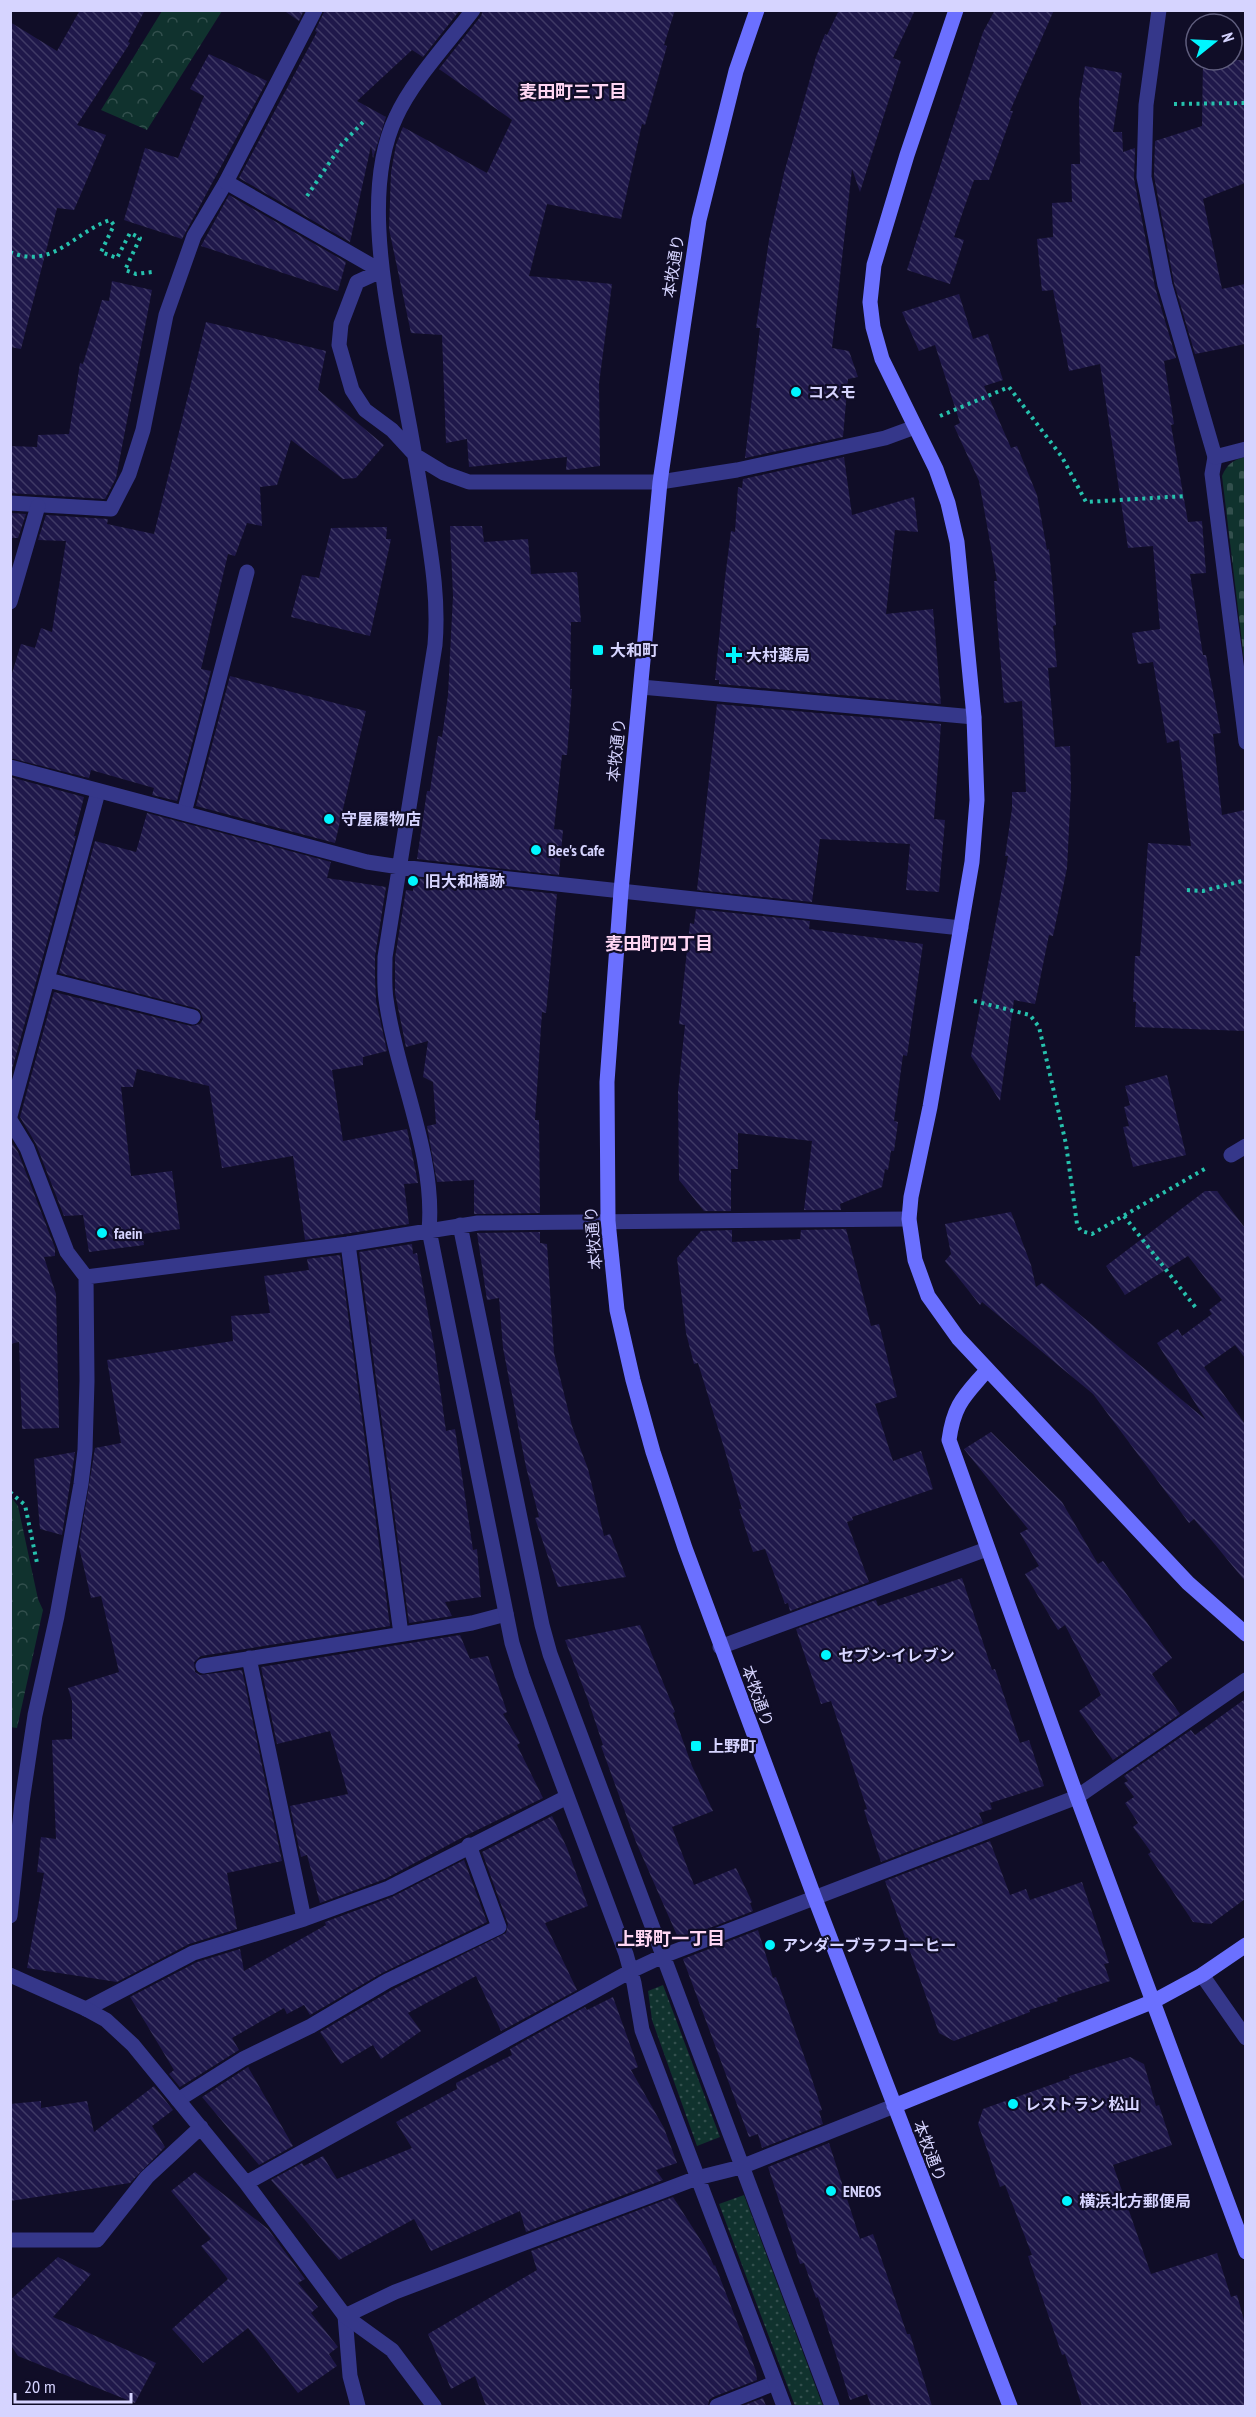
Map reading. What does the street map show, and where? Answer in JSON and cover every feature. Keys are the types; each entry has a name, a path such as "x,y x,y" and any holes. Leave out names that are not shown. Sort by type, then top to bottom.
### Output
{"street":[{"path":"10,503 111,509 129,474 143,430 166,315 194,236 226,182 315,10"},
{"path":"473,10 414,87 395,117 386,149 380,187 381,271 416,456 436,581 437,617 385,957 385,998 425,1167 431,1208 429,1230 512,1643 631,1971 642,2030 784,2406"},
{"name":"本牧通り","path":"757,10 736,71 699,220 660,482 621,891 607,1082 608,1221 618,1310 633,1380 653,1452 720,1647 1010,2406"},
{"path":"956,10 907,155 874,265 870,302 873,327 882,359 939,478 948,503 957,542 974,717 977,800 972,862 950,995 911,1197 909,1219 915,1260 928,1296 957,1338 1188,1583 1245,1634"},
{"path":"1159,10 1146,105 1144,177 1165,285 1215,457 1212,474 1214,494 1245,742"},
{"path":"226,182 381,271"},
{"path":"381,271 357,282 341,324 339,345 352,390 365,410 392,430 416,456 444,473 469,482 660,482 737,470 885,438 915,427"},
{"path":"1215,457 1245,449"},
{"path":"10,602 38,506"},
{"path":"183,813 247,572"},
{"path":"641,687 974,717"},
{"path":"10,767 367,862 961,928"},
{"path":"10,1916 22,1802 35,1715 69,1551 85,1450 87,1381 86,1277 67,1252 27,1148 10,1118 98,792"},
{"path":"48,980 193,1017"},
{"path":"1231,1155 1245,1146"},
{"path":"86,1277 348,1244 460,1226 608,1221 909,1219"},
{"path":"460,1226 547,1644 832,2406"},
{"path":"348,1244 401,1634"},
{"path":"987,1370 960,1401 952,1417 949,1440 1077,1797 1245,2252"},
{"path":"720,1647 987,1549"},
{"path":"203,1666 472,1623 506,1614"},
{"path":"249,1658 304,1919"},
{"path":"246,2183 631,1971 663,1956 814,1896 1077,1797 1245,1680"},
{"path":"86,2008 193,1953 304,1919 389,1888 469,1845 567,1797"},
{"path":"178,2100 243,2059 311,2026 387,1981 499,1927 469,1845"},
{"path":"345,2316 394,2292 697,2178 741,2167 1154,2001 1202,1975 1245,1945"},
{"path":"10,1975 86,2008 113,2026 133,2044 246,2183 345,2316 392,2350 434,2406"},
{"path":"1202,1975 1245,2038"},
{"path":"10,2240 97,2240 147,2177 201,2127"},
{"path":"345,2316 350,2376 358,2406"},
{"path":"717,2406 775,2383"}],"path":[{"path":"1146,105 1245,103"},
{"path":"292,219 342,144 366,119"},
{"path":"10,252 30,257 56,252 110,220 114,225 101,252 117,258 130,233 140,238 125,270 136,274 183,269"},
{"path":"915,427 1009,387 1062,457 1086,502 1214,494"},
{"path":"1187,890 1203,891 1245,880"},
{"path":"950,995 1030,1015 1039,1027 1066,1144 1077,1224 1081,1232 1092,1234 1231,1155"},
{"path":"1124,1216 1196,1308"},
{"path":"10,1492 25,1505 39,1572"}],"green space":[{"path":"162,11 222,11 147,130 101,110"},
{"path":"1246,457 1245,667 1222,476 1231,463"},
{"path":"11,1497 18,1506 38,1599 43,1610 17,1728 10,1727"},
{"path":"663,1985 720,2137 697,2146 652,2020 648,1991"},
{"path":"744,2195 823,2406 795,2406 719,2204"}],"building":[{"path":"80,10 145,10 128,42 130,43 77,125 106,135 74,210 57,208 21,349 10,347 10,22 57,51"},
{"path":"283,10 304,10 299,21"},
{"path":"325,10 460,10 423,57 412,50 357,101 386,117 373,158 371,146 350,242 239,178 317,32 315,31"},
{"path":"483,10 675,10 664,45 667,46 645,125 642,124 621,219 547,204 529,276 612,284 599,384 600,466 566,470 567,457 469,467 467,439 446,443 442,335 411,333 389,229 391,172 396,145 403,127 487,173 512,120 439,69 481,16"},
{"path":"839,10 915,10 893,58 901,61 860,192 852,169 832,348 849,351 858,377 848,379 843,437 745,458 760,328 756,328 769,240 784,173 816,57 825,34 827,35"},
{"path":"995,10 1054,10 1010,111 1013,111 989,180 974,180 954,237 964,240 950,284 907,270 983,32"},
{"path":"209,54 267,81 182,239 124,220 145,148 178,158 204,96 190,89"},
{"path":"1245,60 1245,183 1203,199 1222,289 1245,284 1245,344 1195,354 1174,283 1154,176 1155,141 1202,126 1203,72 1244,72"},
{"path":"1085,66 1122,73 1113,132 1122,132 1123,152 1135,148 1134,179 1155,287 1176,358 1164,361 1174,424 1171,425 1188,522 1202,521 1206,573 1190,574 1203,655 1206,655 1221,733 1213,734 1222,815 1245,810 1245,1031 1135,1027 1136,1002 1133,1002 1135,956 1140,956 1148,843 1191,846 1179,740 1167,743 1153,662 1138,664 1132,633 1160,629 1153,546 1128,548 1100,364 1069,371 1053,290 1042,291 1037,239 1053,237 1052,203 1072,202 1071,164 1080,164 1079,101"},
{"path":"229,195 346,262 338,291 201,246"},
{"path":"112,281 152,290 116,478 105,499 10,493 10,446 37,447 38,435 69,434 80,363 83,364 102,300 109,301"},
{"path":"959,294 973,339 988,334 1003,380 984,386 1011,448 1017,446 1037,495 1047,550 1049,549 1056,625 1053,626 1057,667 1048,668 1055,747 1070,746 1071,788 1067,868 1053,936 1049,935 1035,1004 1014,1000 1000,1101 971,1056 1008,856 1005,856 1012,809 1012,792 1026,792 1022,701 1004,703 994,581 997,581 979,481 954,426 960,423 935,345 919,351 902,312"},
{"path":"206,322 326,351 318,390 384,445 356,478 343,479 291,440 277,485 260,487 262,526 247,523 235,556 228,554 201,669 211,671 177,801 152,795 154,788 91,770 89,778 10,758 10,680 21,644 35,648 41,628 52,632 66,541 38,540 46,515 108,519 107,524 154,534"},
{"path":"844,457 852,515 914,497 918,532 895,530 886,614 933,609 941,704 719,684 719,680 715,680 731,531 735,532 738,487 742,488 743,479"},
{"path":"10,513 26,514 18,538 10,538"},
{"path":"450,526 482,526 484,542 528,539 531,574 577,572 581,622 571,622 570,689 572,689 567,755 562,755 554,829 563,830 559,875 417,859 427,791 430,791 438,736 442,737 448,695 453,596"},
{"path":"387,527 386,539 391,539 370,636 291,617 302,575 319,578 331,528"},
{"path":"230,676 366,711 335,843 196,806"},
{"path":"717,704 941,724 934,819 945,820 939,892 906,890 910,844 820,839 812,902 697,890"},
{"path":"10,777 84,797 74,836 76,836 10,1077"},
{"path":"147,813 331,862 327,878 386,887 375,956 375,978 376,1001 387,1051 363,1057 363,1065 332,1070 343,1141 407,1129 418,1183 404,1184 409,1224 305,1240 293,1156 222,1168 209,1086 137,1069 133,1087 121,1087 131,1176 172,1171 180,1229 142,1234 144,1245 89,1252 83,1215 64,1216 36,1144 20,1117 54,992 191,1026 200,1024 203,1019 200,1010 195,1008 59,973 95,841 136,852"},
{"path":"415,878 557,894 546,1013 542,1012 535,1120 539,1120 540,1213 474,1214 474,1180 437,1182 427,1126 436,1124 433,1082 423,1077 428,1041 406,1047 395,993 395,958 406,890 413,891"},
{"path":"696,909 810,921 809,929 923,944 907,1056 903,1055 894,1121 898,1122 894,1151 891,1151 888,1170 885,1169 882,1187 840,1204 841,1210 804,1210 812,1141 738,1133 738,1169 731,1169 731,1211 704,1211 679,1180 678,1092 685,1025 679,1024 690,923 694,924"},
{"path":"1167,1075 1186,1155 1133,1167 1123,1127 1129,1126 1124,1107 1130,1105 1125,1086"},
{"path":"10,1140 18,1152 55,1248 55,1256 44,1257 56,1294 59,1428 22,1429 19,1342 10,1344"},
{"path":"1205,1191 1217,1191 1245,1228 1245,1358 1235,1345 1204,1367 1245,1424 1245,1581 1194,1519 1189,1523 1093,1394 982,1302 980,1305 945,1261 951,1254 945,1224 1011,1212 1031,1265 1036,1287 1042,1283 1206,1420 1157,1343 1178,1329 1182,1336 1212,1314 1209,1310 1222,1300 1188,1256 1125,1295 1106,1266"},
{"path":"846,1229 871,1326 879,1324 897,1397 875,1404 893,1461 921,1451 933,1489 852,1517 853,1520 847,1522 869,1582 790,1611 788,1603 785,1604 765,1549 753,1552 739,1509 742,1509 722,1441 698,1363 694,1364 686,1333 677,1258 701,1231 732,1230 732,1242 800,1239 801,1230"},
{"path":"540,1232 540,1243 547,1244 554,1353 572,1426 588,1469 604,1536 610,1534 626,1577 558,1587 535,1518 539,1517 526,1467 503,1348 499,1298 487,1300 477,1233"},
{"path":"412,1244 413,1254 417,1253 435,1352 446,1431 455,1429 473,1550 477,1549 481,1597 445,1602 452,1616 409,1623 359,1252"},
{"path":"340,1255 390,1626 201,1656 194,1662 195,1672 200,1675 242,1670 282,1861 227,1873 237,1929 189,1944 117,1982 27,1968 44,1873 37,1872 41,1837 56,1839 52,1740 72,1739 72,1701 68,1688 119,1672 101,1596 91,1598 79,1547 95,1448 121,1443 107,1360 233,1341 231,1316 270,1313 264,1276 309,1270 307,1259"},
{"path":"991,1432 1062,1502 1098,1564 1103,1561 1172,1658 1152,1674 1180,1714 1113,1760 1079,1711 1101,1695 1065,1625 1058,1630 1025,1574 1039,1566 1020,1533 1028,1529 964,1449"},
{"path":"75,1452 62,1535 40,1529 34,1459"},
{"path":"962,1578 992,1670 995,1669 1020,1743 1029,1740 1044,1786 990,1803 992,1809 979,1813 983,1823 881,1862 864,1810 867,1809 831,1701 821,1704 796,1629 876,1600 878,1606"},
{"path":"640,1625 675,1712 673,1713 692,1766 713,1811 672,1827 694,1885 736,1868 752,1902 750,1903 753,1911 679,1940 636,1842 601,1746 603,1745 588,1700 565,1640"},
{"path":"460,1635 470,1659 488,1656 507,1712 503,1714 520,1743 517,1745 543,1798 385,1879 320,1903 307,1855 301,1857 290,1806 348,1794 330,1731 277,1744 261,1667"},
{"path":"1245,1699 1245,1899 1211,1924 1193,1922 1148,1854 1151,1852 1133,1827 1138,1823 1125,1803 1134,1797 1124,1783 1128,1781 1124,1776 1191,1730 1195,1735"},
{"path":"552,1816 567,1848 588,1906 545,1923 577,1990 501,2031 476,1976 408,2013 421,2031 381,2059 373,2045 341,2064 320,2032 392,1990 506,1933 508,1924 482,1852"},
{"path":"990,1841 1010,1895 1026,1889 1030,1900 1082,1882 1109,1963 1104,1964 1110,1981 1057,1998 1058,2001 1029,2010 1030,2012 954,2041 939,2033 885,1881"},
{"path":"464,1860 487,1922 382,1973 310,2015 304,2005 287,2014 284,2008 232,2038 239,2050 180,2087 169,2074 174,2070 130,1997 197,1962 240,1949 244,1971 326,1925 325,1922 392,1897"},
{"path":"758,1930 773,1978 776,1977 808,2067 822,2110 819,2111 823,2124 762,2148 758,2134 749,2137 683,1959"},
{"path":"613,1997 638,2067 631,2070 664,2128 677,2163 656,2170 663,2180 526,2232 520,2211 431,2251 414,2219 339,2260 271,2180 302,2163 304,2166 323,2156 337,2179 412,2148 396,2122 457,2089 456,2083 512,2055 510,2049 585,2007 587,2010"},
{"path":"1130,2057 1144,2064 1156,2106 1159,2105 1172,2145 1113,2165 1151,2274 1217,2253 1231,2297 1237,2295 1245,2324 1245,2406 1082,2406 1028,2256 1032,2255 1005,2185 1000,2187 978,2124 983,2109 1070,2078 1069,2076"},
{"path":"248,2067 293,2146 259,2165 202,2097"},
{"path":"154,2086 173,2110 152,2126 165,2147 130,2183 10,2201 10,2104 41,2101 41,2108 87,2101 94,2132"},
{"path":"829,2143 860,2239 873,2234 907,2334 910,2334 932,2406 871,2406 867,2394 850,2400 818,2297 816,2298 804,2263 800,2264 768,2167"},
{"path":"195,2172 268,2229 305,2279 298,2283 318,2307 311,2313 338,2347 329,2354 337,2366 298,2393 248,2328 203,2363 172,2329 228,2279 201,2246 211,2239 171,2191"},
{"path":"673,2197 715,2265 756,2371 757,2380 713,2397 709,2400 708,2406 486,2406 475,2376 451,2389 428,2334 537,2270 531,2251"},
{"path":"58,2257 91,2274 53,2317 156,2363 135,2403 18,2356 10,2344 10,2300"},
{"path":"763,2398 766,2406 742,2406"}],"place":[{"name":"コスモ","path":"796,392"},
{"name":"大和町","path":"598,650"},
{"name":"大村薬局","path":"734,655"},
{"name":"守屋履物店","path":"329,819"},
{"name":"Bee's Cafe","path":"536,850"},
{"name":"旧大和橋跡","path":"413,881"},
{"name":"faein","path":"102,1233"},
{"name":"セブン-イレブン","path":"826,1655"},
{"name":"上野町","path":"696,1746"},
{"name":"アンダーブラフコーヒー","path":"770,1945"},
{"name":"レストラン 松山","path":"1013,2104"},
{"name":"ENEOS","path":"831,2191"},
{"name":"横浜北方郵便局","path":"1067,2201"}],"district":[{"name":"麦田町三丁目","path":"573,92"},
{"name":"麦田町四丁目","path":"659,944"},
{"name":"上野町一丁目","path":"671,1939"}]}
